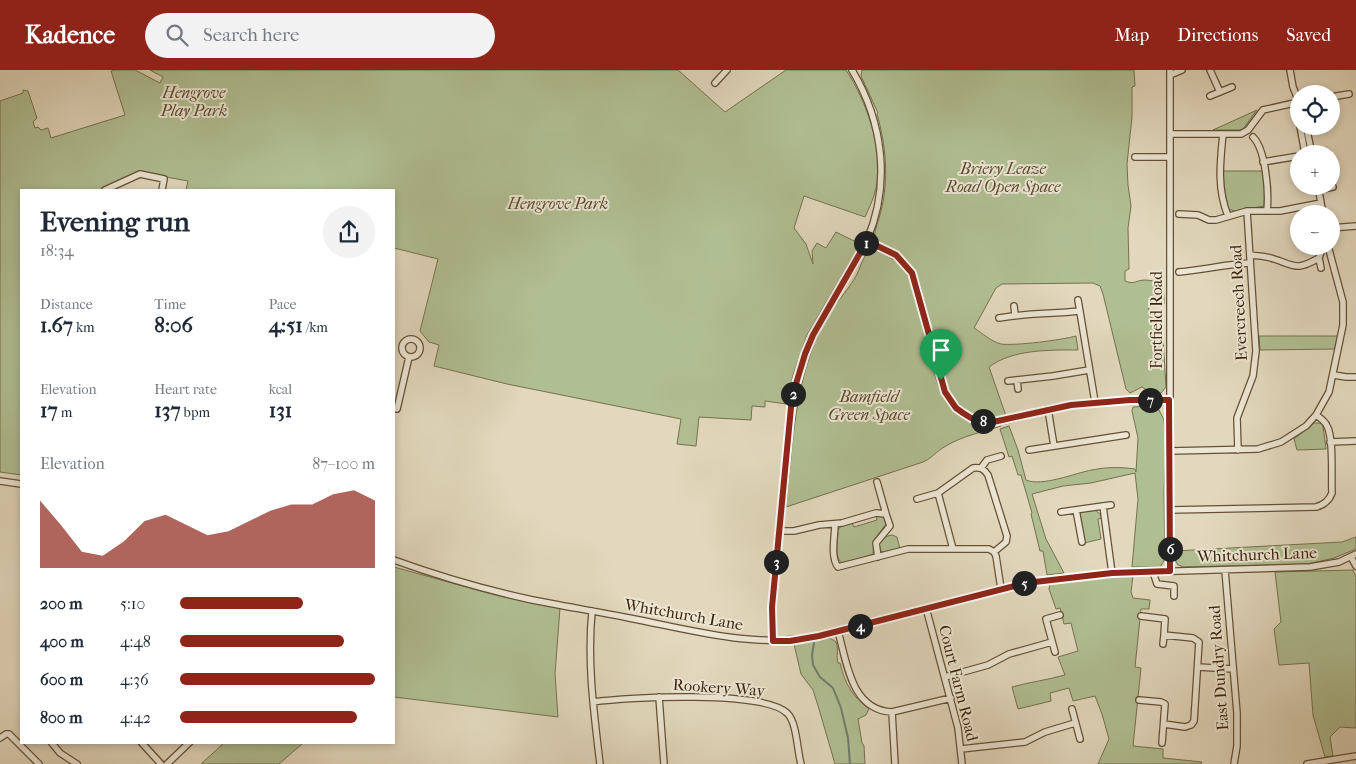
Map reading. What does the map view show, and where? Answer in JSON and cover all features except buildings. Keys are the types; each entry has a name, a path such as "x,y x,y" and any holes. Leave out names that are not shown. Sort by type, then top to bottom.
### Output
{"street":[{"path":"773,641 772,607 792,397 805,354 817,326 867,241 875,219 880,189 880,150 875,122 853,70"},
{"path":"1170,72 1182,70"},
{"path":"1210,70 1220,92"},
{"path":"1290,70 1292,85"},
{"path":"715,83 723,71"},
{"name":"Fortfield Road","path":"1170,72 1170,571"},
{"path":"1210,96 1232,87"},
{"path":"1340,96 1349,94"},
{"path":"1170,134 1243,133 1248,130 1263,110 1290,104"},
{"path":"1223,134 1220,186 1228,216"},
{"path":"1253,136 1259,146 1269,191 1267,211"},
{"path":"1135,156 1170,157"},
{"path":"1263,162 1290,158"},
{"path":"106,189 140,174 164,179 162,189"},
{"path":"1179,214 1198,215 1209,220 1216,220 1246,211 1280,211 1321,203 1319,195"},
{"name":"Evercreech Road","path":"1238,450 1237,418 1255,366 1256,336 1246,211"},
{"path":"1340,227 1356,226"},
{"path":"867,241 896,255 912,273 945,392 956,408 971,418 993,422 1048,409 1095,402 1169,400"},
{"path":"1250,255 1267,257 1289,266 1308,264 1320,255 1321,268"},
{"path":"1170,451 1258,449 1270,446 1297,432 1316,415 1329,392 1343,325 1343,302 1330,255"},
{"path":"1179,272 1250,262"},
{"path":"1078,300 1095,402"},
{"path":"1014,306 1015,315"},
{"path":"1000,318 1015,315 1080,312"},
{"path":"395,344 402,344 406,340 414,338 423,350 416,356 409,357 403,352 402,344"},
{"path":"396,409 409,357"},
{"path":"1008,381 1089,370"},
{"path":"1334,375 1356,377"},
{"path":"1017,380 1018,389"},
{"path":"1048,409 1054,446"},
{"path":"1169,510 1316,507 1323,505 1330,499 1332,493 1330,442 1324,420 1316,415"},
{"path":"1116,429 1117,436"},
{"path":"1029,450 1126,435"},
{"path":"1330,442 1356,441"},
{"path":"981,468 987,460 1001,456"},
{"path":"917,500 938,493 973,468 984,470 988,475 1007,536 1006,542 994,552"},
{"path":"0,481 20,484"},
{"path":"877,482 890,526 876,543 878,556"},
{"path":"938,493 953,549"},
{"path":"1061,512 1112,505"},
{"path":"1102,506 1112,573"},
{"path":"1076,510 1082,542"},
{"path":"779,531 794,531 819,524 835,524 876,513 886,514"},
{"path":"835,524 835,561 838,567 913,549 986,548 994,552"},
{"path":"994,552 1001,589"},
{"path":"1354,556 1356,566"},
{"name":"Whitchurch Lane","path":"395,560 474,586 529,599 734,639 773,641 806,639 838,632 1001,589 1049,580 1112,573 1325,566 1354,556"},
{"name":"East Dundry Road","path":"1225,570 1237,746 1234,764"},
{"path":"1153,572 1156,584 1174,586"},
{"path":"1174,596 1175,579"},
{"name":"Court Farm Road","path":"926,608 951,698 962,764"},
{"path":"592,611 589,654 600,764"},
{"path":"1055,652 1046,619 1060,615"},
{"path":"1141,616 1165,619 1163,644"},
{"path":"838,632 853,684 862,698 882,712 892,712 951,698"},
{"path":"1164,635 1196,639 1199,642 1194,721 1191,725 1185,727 1164,724"},
{"path":"944,677 988,665 1009,654 1052,642"},
{"path":"1198,667 1233,669"},
{"path":"659,697 664,764"},
{"name":"Rookery Way","path":"593,702 659,697 741,700 776,706 788,714 792,720 801,764"},
{"path":"1139,700 1165,704 1162,743"},
{"path":"1072,709 1080,739"},
{"path":"892,712 895,764"},
{"path":"961,749 1025,742 1045,732 1075,722"},
{"path":"0,738 9,734 39,764"},
{"path":"53,744 60,753 77,764"},
{"path":"143,744 161,764"},
{"path":"167,764 188,744"},
{"path":"1307,764 1356,756"}],"green space":[{"name":"Hengrove Park","path":"135,70 160,83 163,77 150,70 678,70 725,112 786,70 846,70 867,111 872,127 878,159 876,188 865,217 804,196 794,228 806,244 813,264 812,251 817,243 826,248 836,232 860,244 807,335 793,375 787,404 765,401 765,407 752,406 751,420 699,417 696,446 677,444 681,419 507,384 434,366 439,345 429,342 420,331 438,259 395,248 395,189 186,189 188,181 139,172 101,189 20,189 20,475 0,472 0,101 23,93 23,90 28,91 37,118 33,122 35,128 38,127 41,130 48,128 51,138 125,115 111,71"},
{"name":"Briery Leaze Road Open Space","path":"862,70 1134,70 1135,86 1132,87 1132,117 1127,164 1131,206 1128,228 1129,269 1125,271 1125,281 1131,283 1142,280 1156,282 1163,290 1164,304 1152,306 1148,309 1151,318 1159,318 1162,322 1166,387 1161,393 1154,395 1142,387 1130,393 1126,389 1100,286 1093,283 1002,284 996,288 974,328 1001,344 1038,342 1076,336 1078,350 1020,354 999,361 989,367 1006,416 1000,419 993,420 977,417 956,406 948,394 915,274 903,257 876,242 874,238 883,199 886,174 883,138 878,113 861,76"},
{"path":"1257,110 1243,129 1213,130"},
{"path":"1224,171 1262,171 1265,182 1264,206 1235,211 1228,209 1225,204"},
{"name":"Bamfield Green Space","path":"872,249 894,260 909,277 937,382 947,403 960,417 968,421 1001,426 952,443 924,462 786,507 796,412 807,365 828,315 855,278 866,255"},
{"path":"1259,336 1338,336 1335,349 1260,350"},
{"path":"1153,406 1159,410 1164,420 1166,441 1164,492 1165,559 1160,567 1132,567 1138,499 1135,473 1091,483 1063,486 1032,494 1046,539 1064,573 1047,575 1043,551 1040,551 1021,475 1018,475 1012,456 1009,457 1000,429 1009,426 1026,480 1033,482 1049,481 1108,468 1135,469 1136,472 1138,438 1132,411 1133,407"},
{"path":"1314,423 1320,423 1323,426 1326,449 1297,450 1294,439"},
{"path":"1095,510 1102,518 1098,519 1101,539 1084,543 1080,514 1083,511"},
{"path":"876,516 884,517 886,524 874,540 873,554 844,564 841,562 837,554 838,530 840,527 852,523 854,527 877,520"},
{"path":"892,535 897,537 900,549 882,552 879,548 879,543 884,537"},
{"path":"1356,537 1356,549 1334,558 1308,564 1183,567 1176,562 1175,551 1342,542"},
{"path":"395,567 499,596 560,608 555,674 558,717 395,697"},
{"path":"1353,570 1356,577 1356,728 1340,727 1330,737 1333,756 1325,757 1313,715 1309,663 1279,665 1274,629 1281,622 1275,572"},
{"path":"1133,576 1131,592 1133,598 1150,600 1149,609 1141,609 1135,667 1141,668 1133,746 1163,749 1163,758 1202,762 1201,764 1098,764 1109,739 1102,714 1095,696 1073,701 1069,688 1050,693 1051,701 1018,709 1012,687 1065,675 1058,657 1078,651 1071,623 1064,624 1060,608 1056,609 1049,589 1050,584"},
{"path":"826,638 836,642 838,663 840,663 844,677 854,694 869,709 866,715 858,719 864,746 865,764 835,764 813,690 801,674 794,644"},
{"path":"223,744 302,744 279,764 201,764"}],"waterway":[{"path":"814,643 813,665 820,677 833,688 841,708 848,738 850,764"}],"route":[{"path":"867,241 896,255 912,273 941,380 945,392 956,408 971,418 993,422 1048,409 1095,402 1169,400 1170,571 1112,573 1026,583 838,632 806,639 773,641 772,607 775,568 792,397 805,354 817,326 867,241"}],"park label":[{"name":"Hengrove Play Park","path":"194,101"}]}
